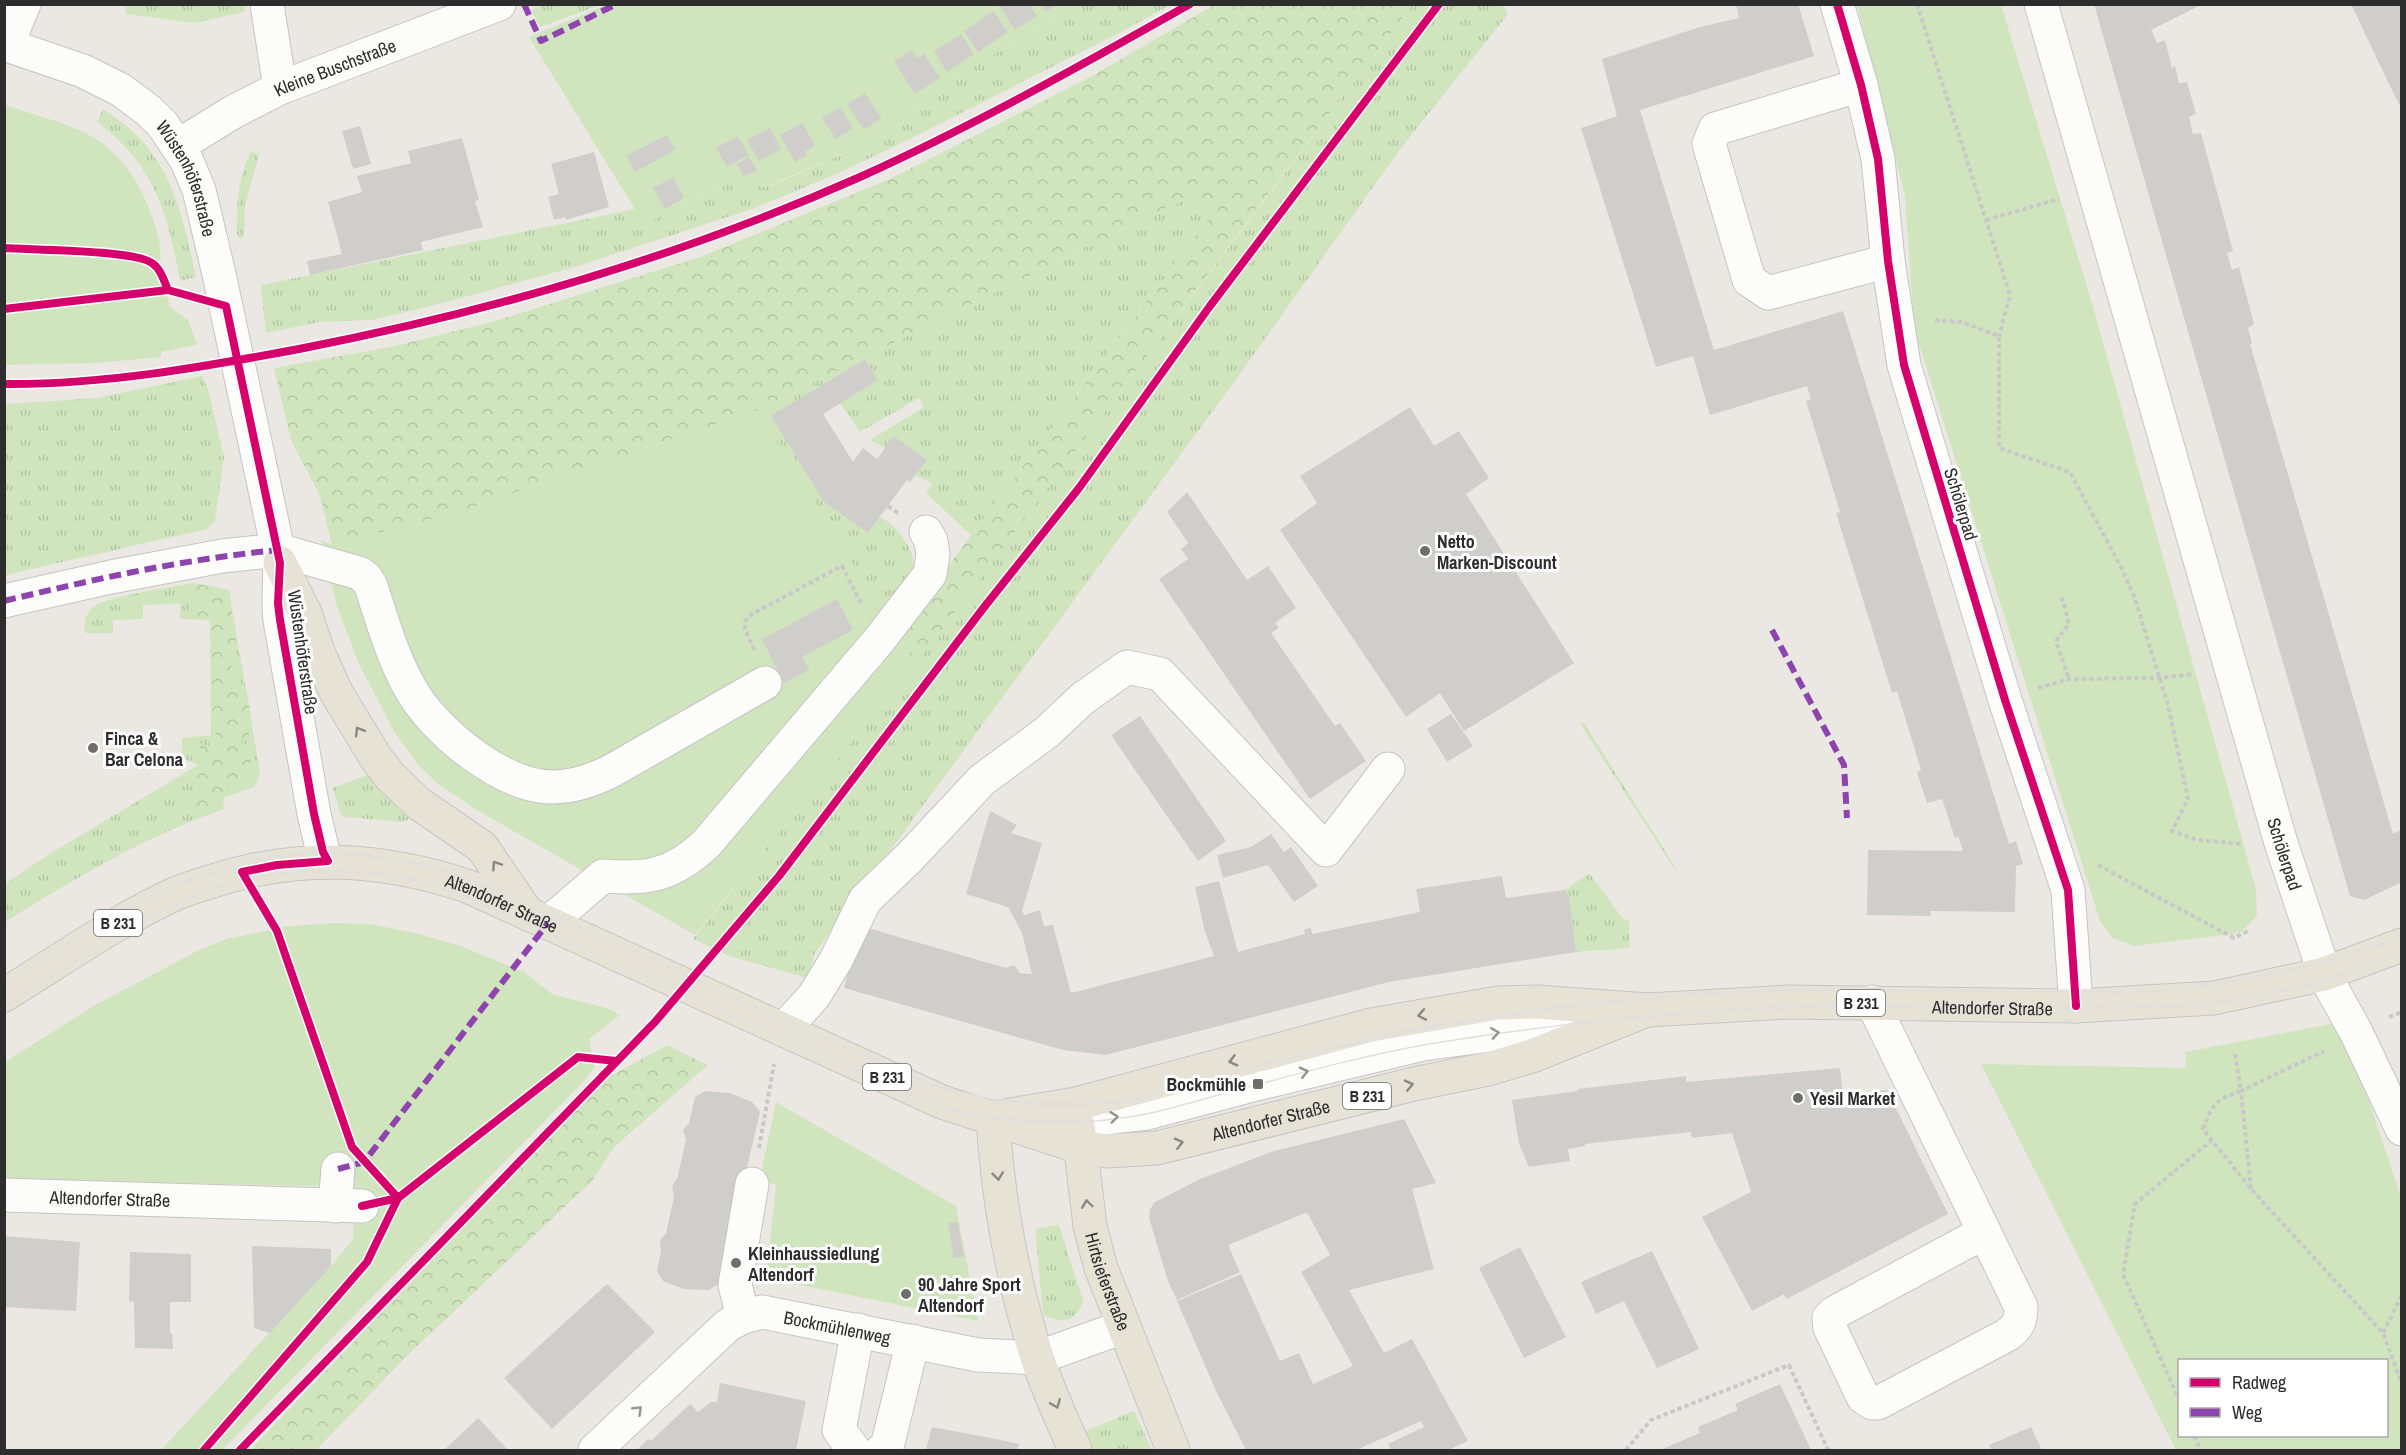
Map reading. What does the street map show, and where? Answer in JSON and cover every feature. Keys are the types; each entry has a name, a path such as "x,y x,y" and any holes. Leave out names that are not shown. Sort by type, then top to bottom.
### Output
{"main road":[{"path":"279,556 305,613 336,692 376,758 390,776 418,803 482,847 538,919"},
{"name":"Altendorfer Straße","path":"4,995 123,921 179,892 242,872 278,865 328,861 366,863 437,876 467,886 942,1101 993,1117 1078,1124 1314,1039 1436,1013 1498,1003 1647,1010 1788,1002 2076,1006 2214,998 2324,974 2402,945"},
{"name":"Altendorfer Straße","path":"993,1117 1078,1124 1119,1151 1157,1148 1414,1084 1488,1069 1532,1056 1647,1010"},
{"path":"993,1117 995,1154 1004,1218 1037,1358 1075,1450"},
{"name":"Hirtsieferstraße","path":"1078,1124 1090,1226 1101,1268 1173,1450"}],"street":[{"path":"6,44 24,4"},
{"path":"267,4 280,88"},
{"name":"Kleine Buschstraße","path":"178,146 232,112 280,88 499,4"},
{"name":"Schölerpad","path":"1837,4 1861,85 1878,159 1888,261 1904,365 2005,700 2068,890 2076,1006"},
{"name":"Schölerpad","path":"2041,4 2280,843 2324,974 2356,1032 2402,1129"},
{"name":"Wüstenhöferstraße","path":"6,44 83,71 121,90 149,111 178,146 190,167 199,190 224,295 279,556 280,620 314,814 323,852 328,861"},
{"path":"1861,85 1715,129 1709,144 1749,280 1768,293 1888,261"},
{"path":"538,919 603,876 633,878 662,873 675,868 698,852 782,757 880,639 930,574 933,554 926,531"},
{"path":"4,601 99,579 222,556 279,556 351,570 366,578 398,663 423,708 461,745 509,776 533,785 552,787 593,780 658,746 765,683"},
{"path":"783,1030 814,996 836,960 865,900 909,858 982,780 1047,732 1082,699 1127,667 1160,674 1326,850 1388,770"},
{"path":"1872,1002 2021,1307 2021,1318 2016,1328 1878,1403 1872,1403 1863,1397 1830,1328 1829,1318 1834,1313 1983,1233"},
{"name":"Altendorfer Straße","path":"4,1194 348,1206 338,1169"},
{"path":"743,1317 735,1285 752,1184"},
{"name":"Bockmühlenweg","path":"596,1450 728,1325 743,1317 762,1312 978,1355 1037,1358 1123,1327"},
{"path":"854,1450 839,1430 858,1330"},
{"path":"882,1450 887,1447 913,1341"}],"path":[{"path":"1917,4 2010,295 1999,336 1999,448 2070,472 2129,585 2168,705 2188,799 2172,831 2198,840 2252,844"},
{"path":"1896,321 1962,322 1999,336"},
{"path":"765,683 766,678 745,630 745,621 752,614 842,566 880,639"},
{"path":"2062,597 2069,624 2056,641 2068,679"},
{"path":"2005,700 2068,679 2159,678 2187,674 2232,675"},
{"path":"2058,856 2085,858 2234,938 2248,931"},
{"path":"752,1184 779,1037 783,1030"},
{"path":"2328,1048 2313,1058 2241,1091 2220,1098 2208,1115 2203,1129 2251,1190 2383,1333 2402,1384"},
{"path":"2235,1054 2251,1190"},
{"path":"2178,1398 2123,1274 2135,1204 2211,1141"},
{"path":"2383,1333 2402,1295"},
{"path":"2394,1311 2402,1309"},
{"path":"1626,1450 1651,1420 1789,1365 1828,1450"}],"green space":[{"path":"125,5 244,5 245,12 194,23 126,14"},
{"path":"543,5 601,5 540,27 531,10"},
{"path":"606,5 1076,5 949,81 888,134 770,185 763,187 750,178 730,183 644,224 529,37"},
{"path":"1076,5 1170,5 920,134 841,172 755,208 575,267 428,307 371,320 319,322 266,333 261,285 635,209 644,224 730,183 750,178 763,187 770,186 888,134 949,81"},
{"path":"1214,5 1412,5 916,664 897,634 1213,213 1190,197 757,410 453,514 332,545 320,496 291,440 274,368 395,346 495,321 703,256 892,178 1092,76"},
{"path":"1412,5 1503,5 1508,14 1401,148 1237,378 815,953 807,978 729,956 693,939 915,663"},
{"path":"1857,5 2001,5 2092,303 2256,889 2257,916 2240,933 2134,946 2112,938 2100,921 1914,328 1905,196"},
{"path":"5,105 60,122 91,136 104,144 126,167 143,195 155,225 170,307 188,320 197,345 161,352 161,357 96,363 5,365"},
{"path":"103,109 143,142 169,182 184,227 196,277 180,281 170,234 156,192 133,156 117,138 97,122"},
{"path":"251,151 259,155 245,204 244,237 240,238 237,234 239,192 243,171"},
{"path":"1190,197 1214,212 971,535 926,493 933,484 915,475 927,460 894,436 885,448 870,440 924,407 919,398 860,432 840,403 878,380 865,359 772,416 824,502 868,533 880,517 894,527 910,550 914,568 912,576 885,615 620,759 321,540 332,545 453,514 757,410"},
{"path":"202,376 208,389 224,457 215,521 207,529 5,575 5,404 97,398"},
{"path":"757,410 916,664 695,935 475,809 437,783 419,766 395,733 358,662 337,606 321,540 332,545 453,514"},
{"path":"193,583 229,590 260,775 254,787 223,798 224,809 139,845 84,874 5,922 5,884 51,853 198,765 182,758 182,738 211,735 210,620 180,619 180,604 143,605 143,619 113,620 113,633 85,633 88,613 100,603 156,589"},
{"path":"198,584 229,590 236,641 232,645 234,651 229,663 233,668 231,677 240,679 243,689 247,691 253,731 249,732 249,739 245,741 241,738 242,745 249,744 249,749 254,753 255,759 242,769 246,771 246,776 236,781 235,786 228,786 231,791 229,794 222,792 223,802 219,806 216,803 212,809 207,807 201,812 193,807 196,798 191,796 194,788 189,785 191,780 189,773 195,776 199,774 197,767 202,763 195,759 195,754 202,750 199,747 201,743 209,749 212,747 208,741 216,738 217,735 214,732 219,727 218,723 214,722 213,709 216,704 215,699 211,697 211,678 214,675 213,669 216,663 210,655 215,650 212,646 210,620 192,619 193,612 189,609 193,600 189,595 195,590 193,587"},
{"path":"1582,723 1676,868 1675,870 1581,725"},
{"path":"370,774 408,815 409,819 403,822 344,817 341,814 332,788"},
{"path":"1589,873 1624,920 1629,920 1630,948 1576,952 1569,897 1565,890"},
{"path":"335,923 370,924 415,933 461,946 524,972 552,994 607,1008 620,1015 589,1039 595,1067 586,1079 222,1450 161,1450 331,1266 353,1239 355,1187 5,1179 5,1062 97,1004 197,951 226,939 289,926"},
{"path":"2336,1023 2358,1068 2401,1197 2401,1450 2176,1450 1981,1064 2186,1068 2185,1052"},
{"path":"667,1045 708,1065 614,1147 592,1181 409,1354 316,1450 250,1450 605,1079"},
{"path":"776,1102 956,1206 978,1321 766,1278 776,1184 759,1183"},
{"path":"1059,1225 1083,1301 1077,1313 1067,1320 1056,1320 1043,1314 1035,1229"},
{"path":"1134,1411 1152,1450 1088,1450 1081,1433"}],"building":[{"path":"998,4 1029,4 1037,16 1015,30"},
{"path":"1041,4 1059,4 1045,12"},
{"path":"1736,4 1798,4 1814,56 1640,110 1714,350 1843,311 2009,844 2016,841 2023,864 2016,866 2015,912 1930,911 1931,916 1867,915 1868,850 1963,851 1958,836 1955,838 1942,799 1927,803 1917,772 1921,770 1897,691 1892,693 1836,513 1840,512 1806,401 1811,399 1807,386 1710,415 1693,356 1656,367 1581,128 1617,116 1602,59 1700,27 1739,18"},
{"path":"2094,4 2203,4 2151,30 2157,43 2165,40 2172,68 2175,66 2179,83 2187,82 2196,114 2189,117 2193,134 2201,133 2233,251 2227,253 2232,270 2239,267 2254,324 2248,328 2252,343 2250,344 2393,834 2402,829 2402,882 2364,900 2350,896"},
{"path":"2351,4 2402,4 2402,110 2388,82"},
{"path":"993,11 1008,32 978,52 964,31"},
{"path":"961,34 974,54 947,72 934,51"},
{"path":"912,50 917,58 924,54 940,78 915,94 894,61"},
{"path":"865,93 881,118 864,130 847,104"},
{"path":"840,107 853,128 836,139 822,118"},
{"path":"802,123 815,146 805,151 807,155 795,162 780,135"},
{"path":"360,126 371,164 353,169 342,131"},
{"path":"770,128 781,149 759,161 747,140"},
{"path":"667,135 675,150 635,172 626,156"},
{"path":"738,136 749,155 727,167 716,148"},
{"path":"462,138 479,200 475,201 483,227 421,242 423,250 310,275 307,261 342,254 328,202 362,192 357,176 411,163 408,151"},
{"path":"594,152 609,207 566,220 566,217 554,220 548,197 559,194 551,164"},
{"path":"749,157 757,170 744,177 737,164"},
{"path":"673,177 684,198 665,209 653,188"},
{"path":"865,359 878,380 823,414 853,462 863,448 877,459 894,436 927,460 910,482 907,480 868,533 824,502 771,416"},
{"name":"Netto Marken-Discount","path":"1410,407 1434,446 1459,431 1489,478 1466,494 1574,663 1464,731 1440,693 1406,717 1280,530 1317,503 1300,476"},
{"path":"1187,492 1247,580 1268,566 1296,608 1275,623 1279,628 1271,633 1335,726 1340,723 1366,761 1310,799 1159,579 1188,559 1181,549 1188,543 1167,512"},
{"path":"837,599 853,630 802,657 809,670 784,683 762,639"},
{"path":"1451,714 1473,746 1447,762 1427,729"},
{"path":"1140,716 1226,841 1198,861 1111,735"},
{"path":"990,811 1017,825 1011,833 1042,843 1022,911 1024,915 1040,910 1044,926 1053,925 1071,993 1214,956 1205,932 1195,887 1219,881 1238,952 1305,934 1304,929 1311,928 1312,934 1420,912 1416,889 1502,876 1506,898 1565,890 1569,897 1576,952 1389,982 1106,1055 1063,1050 844,988 861,926 1006,968 1014,965 1020,973 1032,974 1022,933 1008,907 966,894"},
{"path":"1271,834 1284,852 1291,847 1318,886 1294,902 1268,865 1223,878 1217,855 1251,847"},
{"path":"1840,1068 1843,1094 1887,1090 1948,1214 1787,1299 1784,1294 1752,1311 1702,1217 1751,1192 1732,1133 1692,1138 1691,1132 1585,1144 1585,1146 1568,1149 1570,1161 1529,1167 1519,1144 1512,1100 1578,1091 1578,1089 1686,1076 1686,1082"},
{"path":"705,1091 730,1093 752,1102 760,1112 720,1283 709,1290 684,1289 663,1281 657,1271 661,1251 660,1240 666,1233 674,1197 672,1186 677,1179 686,1140 683,1130 689,1123 695,1097"},
{"path":"1404,1119 1436,1183 1412,1189 1434,1269 1349,1290 1384,1353 1412,1339 1468,1441 1448,1450 1391,1450 1388,1444 1424,1427 1421,1421 1356,1450 1246,1450 1217,1393 1177,1301 1241,1274 1280,1361 1299,1353 1313,1384 1353,1366 1301,1272 1330,1255 1308,1214 1305,1213 1228,1245 1240,1272 1177,1300 1168,1281 1149,1218 1150,1209 1155,1202 1200,1179 1274,1151"},
{"path":"958,1222 964,1257 954,1258 948,1223"},
{"path":"4,1236 80,1242 76,1311 4,1307"},
{"path":"252,1246 331,1249 331,1266 270,1333 254,1328"},
{"path":"1520,1247 1566,1337 1524,1358 1479,1268"},
{"path":"1652,1251 1699,1349 1657,1368 1624,1301 1596,1314 1581,1282"},
{"path":"130,1252 191,1254 191,1302 170,1302 170,1334 172,1333 173,1349 135,1348 134,1302 129,1301"},
{"path":"607,1284 655,1332 552,1429 504,1378"},
{"path":"720,1383 806,1401 796,1450 637,1450 648,1439 651,1441 690,1404 698,1412 711,1402 717,1402"},
{"path":"1780,1384 1811,1450 1660,1450 1700,1433 1698,1427 1738,1410 1735,1404"},
{"path":"478,1418 508,1450 444,1450"},
{"path":"932,1427 1019,1444 1017,1450 926,1450"},
{"path":"2031,1427 2042,1450 1992,1450 1989,1445"}],"tram line":[{"path":"4,984 118,912 177,883 267,857 323,852 367,855 423,864 478,883 933,1085 990,1099 1040,1104 1076,1104 1108,1103 1144,1098 1255,1067 1412,1030 1570,1006 1691,994 1787,990 2150,992 2231,982 2320,963 2385,943 2402,935"},
{"path":"4,1007 132,927 177,904 212,890 248,880 284,874 320,871 357,872 393,876 429,884 465,896 941,1107 991,1118 1070,1122 1147,1114 1378,1054 1535,1028 1697,1012 1804,1007 2070,1008 2206,1004 2239,1000 2310,984 2402,952"}],"marked path":[{"path":"524,4 541,41 617,4"},
{"path":"4,601 140,571 278,550"},
{"path":"1772,630 1844,765 1847,818"},
{"path":"338,1169 364,1162 548,923"}],"cycle path":[{"path":"4,384 41,384 153,374 299,349 442,318 584,279 724,232 860,177 1027,94 1190,4"},
{"path":"240,1450 655,1022 779,876 985,606 1079,488 1210,306 1439,4"},
{"path":"1837,4 1861,85 1878,159 1888,261 1904,365 2005,700 2068,890 2076,1006"},
{"path":"4,248 104,253 141,259 158,268 168,290 226,306 280,563 278,603 280,620 314,814 323,852 328,861 277,865 242,872 277,931 352,1147 398,1198 367,1262 204,1450"},
{"path":"4,309 168,290"},
{"path":"362,1206 398,1198 578,1057 616,1061"}],"place":[{"name":"Netto Marken-Discount","path":"1425,551"},
{"name":"Finca & Bar Celona","path":"93,748"},
{"name":"Bockmühle","path":"1258,1084"},
{"name":"Yesil Market","path":"1798,1098"},
{"name":"Kleinhaussiedlung Altendorf","path":"736,1263"},
{"name":"90 Jahre Sport Altendorf","path":"906,1294"}]}
